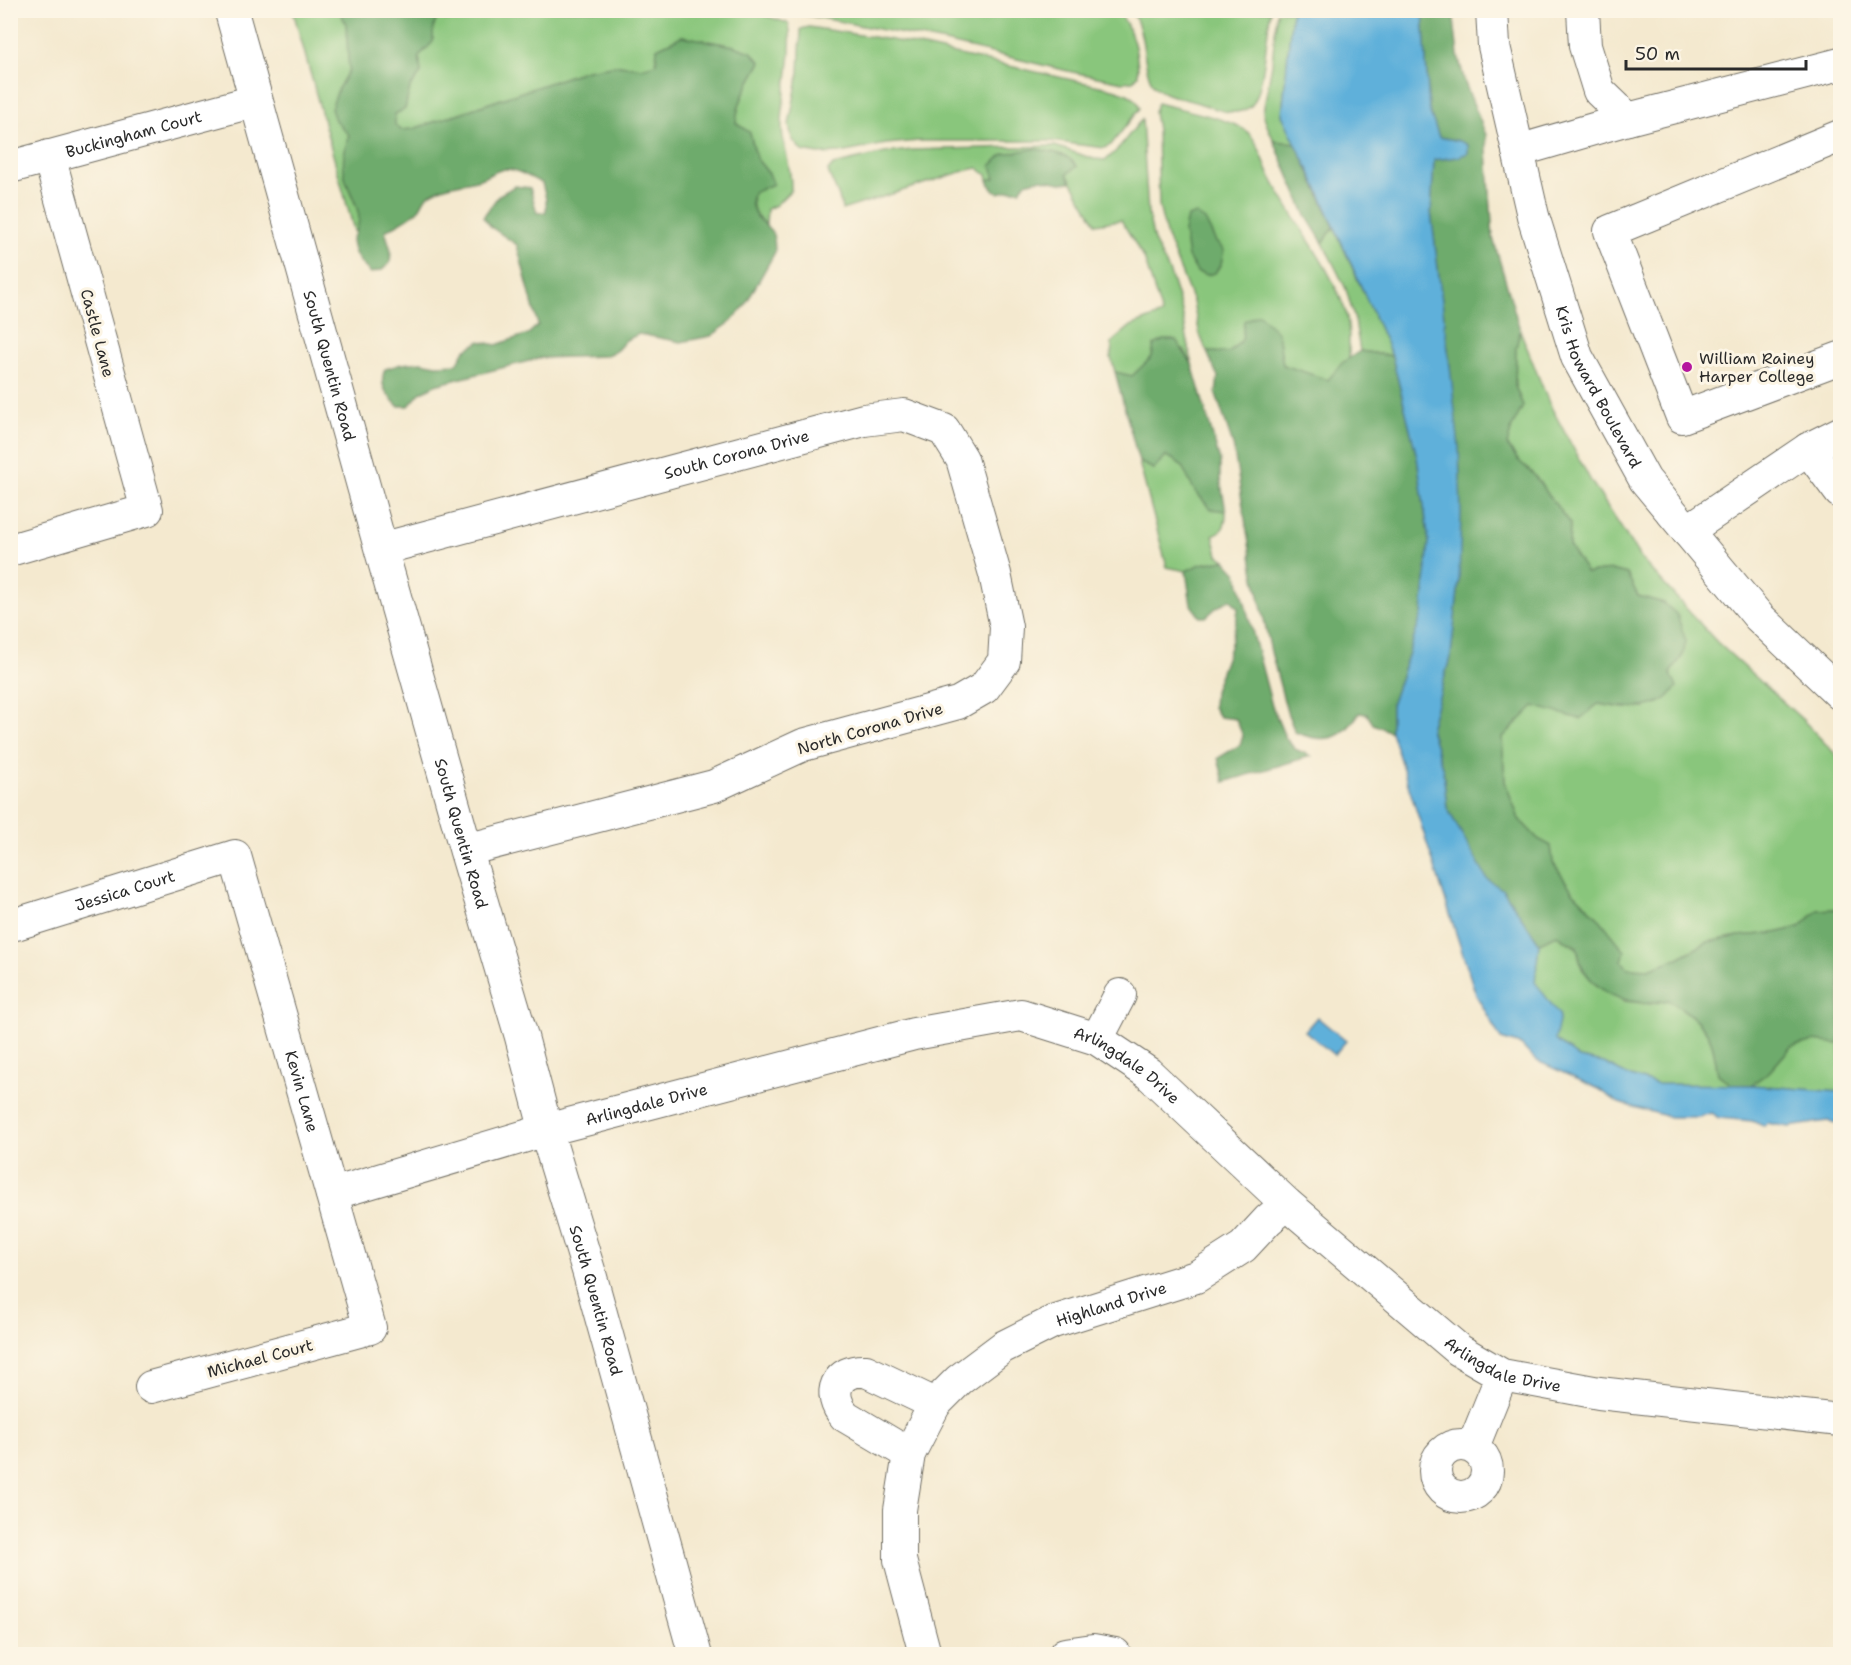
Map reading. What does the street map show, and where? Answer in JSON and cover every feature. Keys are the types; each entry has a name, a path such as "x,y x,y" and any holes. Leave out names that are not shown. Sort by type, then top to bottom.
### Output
{"main road":[{"name":"South Quentin Road","path":"231,10 381,549 521,1035 546,1130 589,1272 695,1654"}],"street":[{"name":"Kris Howard Boulevard","path":"1492,10 1494,46 1533,216 1577,357 1645,480 1759,617 1840,694"},
{"path":"1583,10 1585,46 1599,91 1628,119"},
{"path":"1518,151 1628,119 1840,64"},
{"name":"Buckingham Court","path":"10,167 255,101"},
{"path":"1840,136 1610,231 1682,417 1840,358"},
{"name":"Castle Lane","path":"10,550 147,510 49,156"},
{"name":"South Corona Drive","path":"381,549 864,420 904,415 944,430 962,459 995,574"},
{"path":"1687,531 1808,449 1840,433"},
{"path":"1808,449 1840,492"},
{"name":"North Corona Drive","path":"466,850 714,786 803,745 958,703 984,688 1004,660 1006,627 995,574"},
{"name":"Jessica Court","path":"16,924 235,856"},
{"name":"Kevin Lane","path":"235,856 369,1328"},
{"path":"1096,1040 1120,994"},
{"name":"Arlingdale Drive","path":"332,1194 546,1130 914,1034 1021,1015 1096,1040 1148,1073 1287,1204 1458,1350 1502,1375 1599,1393 1840,1420"},
{"name":"Highland Drive","path":"925,1654 900,1560 900,1510 909,1454 935,1404 959,1380 1003,1347 1053,1322 1196,1277 1243,1247 1268,1220 1287,1204"},
{"name":"Michael Court","path":"151,1387 369,1328"},
{"path":"909,1454 845,1416 838,1409 835,1390 839,1381 856,1370 866,1371 935,1404"},
{"path":"1473,1448 1502,1375"},
{"path":"1065,1654 1093,1650 1115,1654"}],"green space":[{"path":"462,10 748,10 788,23 790,51 782,130 791,190 776,205 767,209 766,224 756,215 752,203 753,193 773,183 756,158 750,133 736,123 741,99 761,62 751,52 734,46 682,36 657,48 656,64 642,68 619,65 587,70 413,129 401,130 395,125 395,114 405,109 410,87 421,73 419,56 432,42 436,19 441,12"},
{"path":"293,11 339,11 346,23 349,70 338,89 335,120 349,135 344,156 344,170 358,213 358,227 355,234"},
{"path":"339,11 462,11 454,18 447,20 441,12 436,19 433,42 419,56 421,73 410,87 405,109 395,114 395,125 401,130 413,129 587,70 619,65 642,68 656,64 657,48 682,36 734,46 751,52 761,62 741,99 736,123 750,133 756,158 769,174 773,184 753,193 751,203 756,217 774,236 775,252 744,307 731,322 711,336 681,342 639,334 626,340 616,351 604,356 541,358 435,385 420,393 409,406 398,406 387,394 383,385 385,369 401,364 421,362 437,365 457,364 465,350 480,341 496,345 528,334 538,325 517,245 491,227 483,217 499,195 515,186 530,188 537,213 546,212 546,199 542,183 507,169 499,170 480,179 438,189 427,196 420,208 413,214 385,231 391,250 390,263 382,270 371,273 357,258 352,239 359,223 359,216 346,181 343,164 349,135 335,120 331,109 338,89 349,70 346,23"},
{"path":"785,11 1118,11 1133,41 1138,75 1133,81 1123,82 945,42"},
{"path":"1131,11 1271,11 1260,87 1252,105 1239,112 1227,112 1159,90 1154,86 1148,73 1142,37"},
{"path":"1277,11 1292,11 1282,115 1296,143 1274,141 1263,112 1272,64"},
{"path":"1423,11 1453,11 1458,55 1465,83 1486,135 1493,238 1520,330 1516,348 1515,386 1523,406 1512,427 1507,445 1517,459 1534,475 1570,524 1569,546 1587,573 1611,570 1627,574 1638,596 1664,603 1677,615 1686,641 1683,655 1670,673 1677,687 1668,698 1656,704 1632,708 1598,704 1580,719 1534,706 1502,738 1505,782 1519,819 1538,839 1551,846 1553,863 1573,892 1597,916 1625,951 1622,961 1628,968 1649,969 1678,958 1708,942 1739,936 1776,933 1800,927 1818,910 1836,909 1840,911 1840,1044 1814,1041 1791,1047 1770,1071 1751,1085 1732,1085 1718,1074 1709,1037 1700,1024 1682,1008 1668,1000 1633,1001 1610,994 1600,988 1584,970 1577,947 1557,935 1539,943 1503,890 1487,880 1447,808 1443,770 1430,729 1451,654 1459,582 1450,366 1431,212 1434,160 1458,157 1460,141 1439,137 1429,110"},
{"path":"809,27 892,40 1113,89 1133,97 1140,108 1111,145 1104,148 1050,141 919,141 886,144 840,153 819,154 802,151 792,139 789,125 799,73 801,29"},
{"path":"1157,103 1227,122 1245,130 1254,139 1280,194 1331,278 1346,313 1349,330 1349,359 1328,380 1283,365 1278,333 1242,340 1229,353 1207,352 1200,335 1193,302 1166,234 1159,206 1157,130 1154,112"},
{"path":"1142,119 1148,213 1154,241 1170,273 1182,311 1192,364 1184,350 1154,345 1152,357 1132,376 1115,372 1111,358 1112,342 1131,326 1162,314 1144,258 1121,220 1096,224 1067,174 1077,166 1062,155 1034,149 995,179 988,180 987,175 978,168 967,170 842,210 840,199 828,171 833,165 885,153 912,150 1055,146 1094,159 1106,160"},
{"path":"1274,141 1296,143 1334,227 1323,243 1306,216"},
{"path":"1034,149 1058,153 1069,158 1077,166 1067,174 1071,182 1060,183 1042,179 1025,183 1020,190 999,193 992,189 988,180 995,178 991,166 1003,154"},
{"path":"1196,214 1205,220 1216,242 1224,250 1221,264 1215,273 1207,275 1197,272 1188,257 1184,231 1187,217"},
{"path":"1334,227 1392,356 1360,351 1346,289 1323,243"},
{"path":"1259,314 1278,333 1283,365 1328,380 1342,363 1360,351 1392,356 1417,457 1429,542 1422,614 1391,706 1391,732 1373,724 1367,714 1359,713 1346,729 1332,738 1315,738 1295,732 1287,712 1253,568 1233,445 1216,394 1218,377 1207,352 1229,353 1242,340 1244,321"},
{"path":"1520,330 1549,403 1591,481 1642,560 1717,642 1803,720 1840,759 1840,911 1836,909 1818,910 1800,927 1776,933 1739,936 1708,942 1678,958 1649,969 1628,968 1621,961 1624,951 1597,916 1573,892 1553,863 1551,846 1538,839 1519,819 1505,782 1502,738 1534,705 1580,719 1598,704 1622,708 1645,708 1683,655 1664,603 1638,596 1627,574 1611,570 1587,573 1569,546 1570,524 1534,475 1517,459 1507,445 1512,427 1523,406 1515,386 1516,348"},
{"path":"1164,340 1176,340 1192,364 1220,461 1220,479 1226,511 1210,509 1194,489 1181,466 1173,459 1166,456 1154,469 1139,462 1115,372 1132,376 1152,357 1154,345"},
{"path":"1166,456 1182,466 1196,492 1210,508 1226,511 1224,526 1213,535 1218,555 1225,560 1202,564 1186,571 1167,567 1139,462 1154,469"},
{"path":"1225,560 1237,573 1272,706 1285,737 1295,749 1311,756 1224,782 1218,758 1240,745 1243,736 1236,719 1219,717 1213,707 1214,691 1230,647 1238,607 1230,599 1206,617 1200,617 1191,605 1186,571 1201,564"},
{"path":"1557,935 1577,948 1582,969 1595,984 1624,1001 1651,1004 1668,1000 1694,1018 1709,1037 1718,1074 1732,1085 1657,1084 1627,1075 1604,1063 1579,1058 1555,1040 1535,982 1539,943"},
{"path":"1814,1041 1840,1044 1840,1092 1751,1085 1770,1071 1791,1047"}],"water":[{"path":"1292,11 1423,11 1429,110 1439,137 1468,145 1468,153 1458,157 1434,160 1431,212 1459,447 1461,514 1459,582 1451,654 1430,729 1443,770 1447,808 1487,879 1503,890 1539,943 1535,982 1560,1016 1555,1040 1579,1058 1604,1063 1627,1075 1657,1084 1751,1085 1840,1092 1840,1124 1828,1121 1789,1127 1767,1123 1763,1126 1752,1121 1719,1118 1711,1113 1699,1117 1670,1117 1619,1103 1599,1089 1535,1060 1521,1045 1501,1039 1476,995 1391,732 1391,706 1422,614 1429,542 1417,457 1392,356 1317,187 1282,115"},
{"path":"1317,1017 1346,1041 1334,1055 1305,1031"}],"place":[{"name":"William Rainey Harper College","path":"1687,367"}]}
